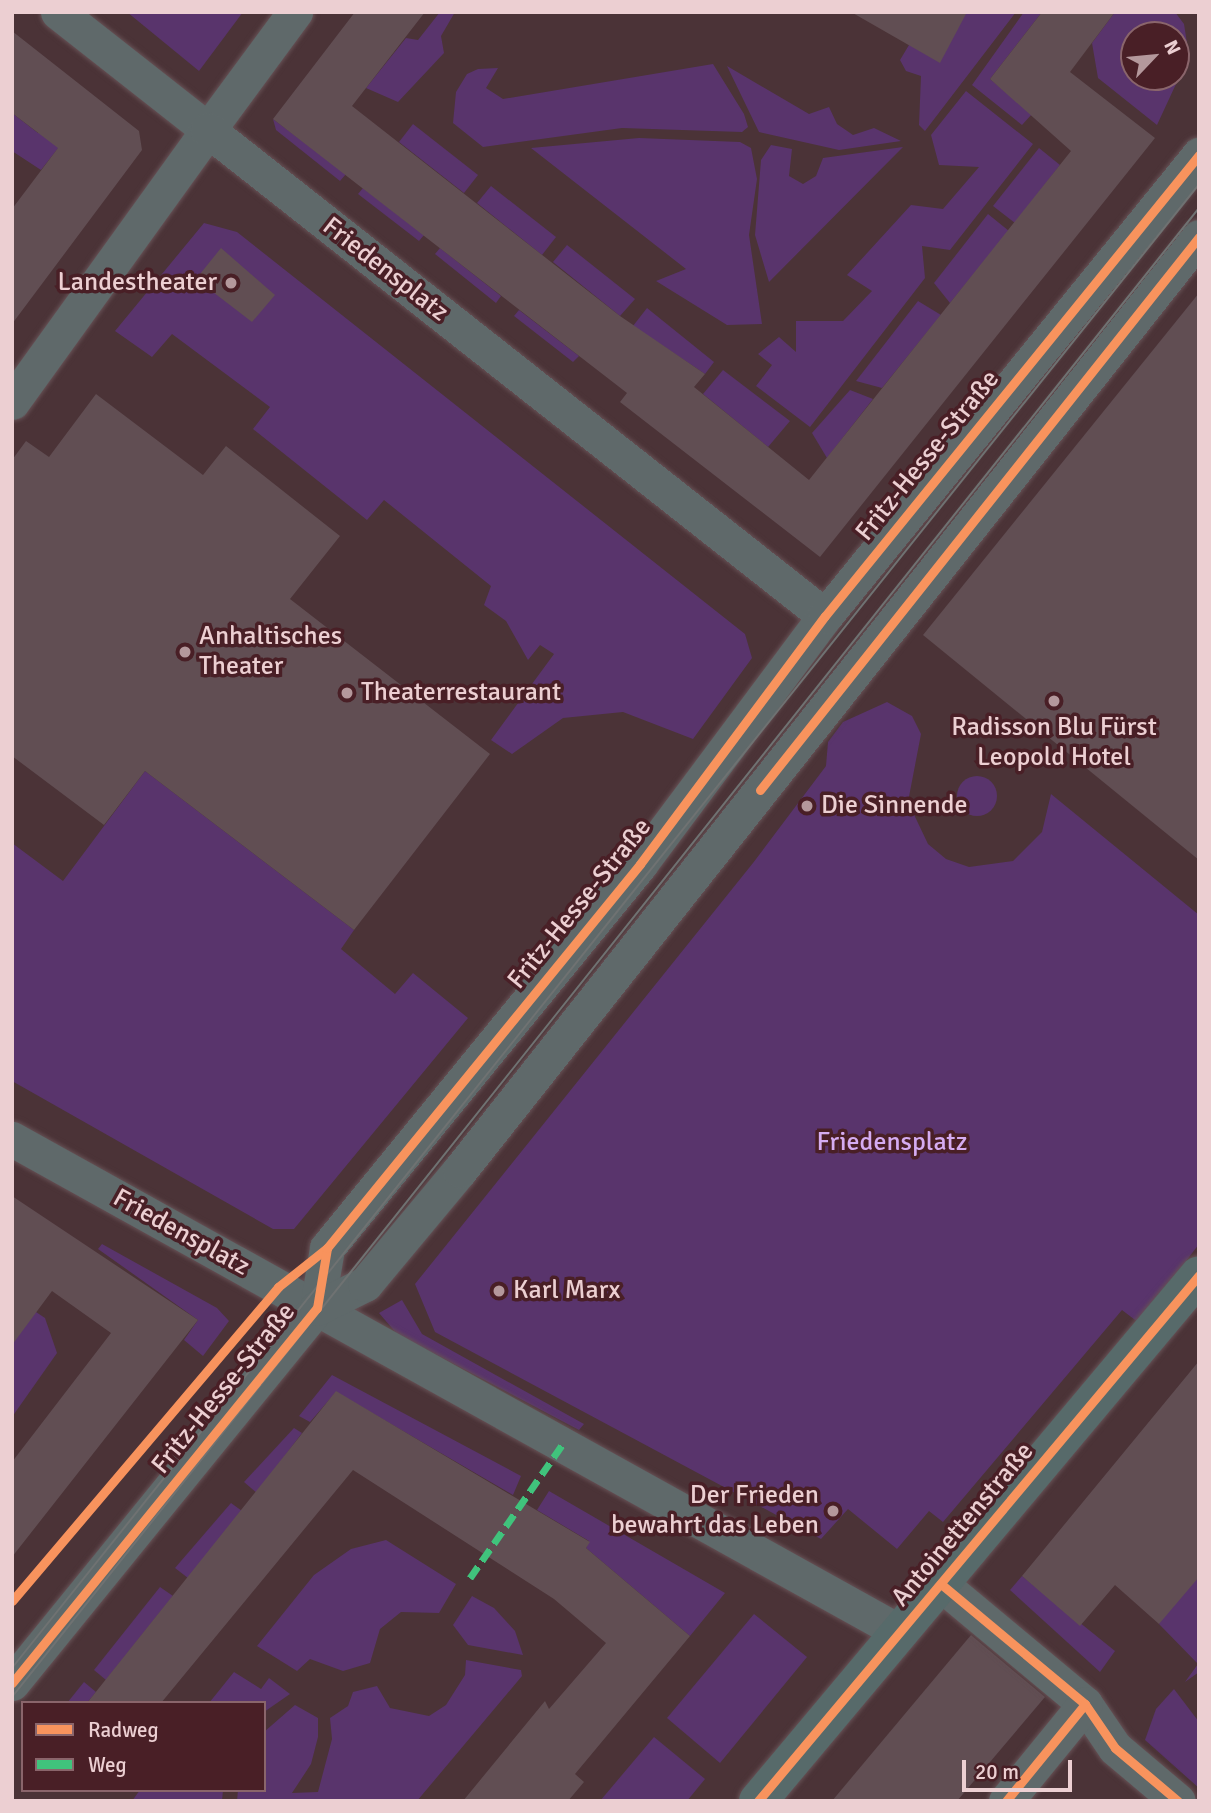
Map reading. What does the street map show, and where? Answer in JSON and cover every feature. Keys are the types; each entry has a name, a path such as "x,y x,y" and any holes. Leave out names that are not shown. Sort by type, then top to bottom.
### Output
{"main road":[{"name":"Antoinettenstraße","path":"758,1801 1199,1275"}],"street":[{"name":"Friedensplatz","path":"58,12 825,616"},
{"path":"12,402 295,12"},
{"name":"Fritz-Hesse-Straße","path":"317,1308 327,1248 640,864 825,616 1199,155"},
{"name":"Fritz-Hesse-Straße","path":"12,1683 317,1308 365,1284 460,1170 1199,237"},
{"name":"Friedensplatz","path":"12,1139 900,1632"},
{"path":"941,1584 1085,1704 1115,1748 1178,1801"},
{"path":"1006,1801 1085,1704"}],"green space":[{"path":"127,12 243,12 199,71"},
{"path":"440,12 455,12 441,36 444,53 398,102 366,88 406,38 418,40"},
{"path":"967,12 1016,12 925,131 919,125 921,76 906,71 900,60 909,45"},
{"path":"1024,12 1042,12 990,79 1032,114 1022,125 972,85"},
{"path":"1115,12 1175,12 1182,21 1120,21 1120,91 1173,91 1157,125 1098,78 1092,43"},
{"path":"713,64 744,114 748,127 742,132 622,128 483,147 453,123 456,92 467,74 478,69 498,68 486,88 503,99"},
{"path":"727,66 809,114 829,107 837,124 853,135 874,128 901,141 839,150 759,132"},
{"path":"966,91 1033,144 950,250 922,246 925,278 810,427 756,386 772,365 758,354 779,337 796,352 796,321 843,321 872,291 847,275 911,205 943,209 979,167 939,165 931,135"},
{"path":"12,113 38,133 55,113 74,128 41,170 12,151"},
{"path":"273,119 346,174 340,181 276,130"},
{"path":"413,124 478,175 464,193 399,142"},
{"path":"639,138 740,142 751,148 757,179 749,235 762,324 727,325 656,281 686,269 531,148"},
{"path":"771,145 792,149 789,176 803,184 816,176 823,158 903,147 769,282 755,235 761,160"},
{"path":"1039,148 1060,165 1015,223 993,206"},
{"path":"491,186 556,237 542,255 477,203"},
{"path":"363,188 424,235 419,241 358,194"},
{"path":"988,214 1009,231 950,303 934,283"},
{"path":"204,223 237,232 745,634 752,658 693,739 623,712 563,718 512,754 491,740 554,654 540,645 528,660 506,621 484,605 491,586 384,500 367,520 253,429 270,407 172,334 152,357 115,331"},
{"path":"567,245 635,299 620,316 553,262"},
{"path":"440,248 501,296 496,303 435,254"},
{"path":"918,301 941,315 882,388 856,381"},
{"path":"647,308 714,362 705,374 633,326"},
{"path":"519,310 579,356 573,362 514,316"},
{"path":"723,370 790,421 768,447 703,394"},
{"path":"850,390 873,399 827,458 812,433"},
{"name":"Friedensplatz","path":"887,702 912,716 921,734 908,802 928,844 946,859 969,867 1013,861 1042,832 1051,794 1199,915 1199,1244 1139,1323 1122,1310 943,1522 929,1511 897,1549 848,1509 821,1539 435,1332 415,1284 753,863 826,766 828,742 843,722"},
{"path":"145,771 354,930 341,949 395,994 413,973 468,1018 294,1229 273,1229 12,1081 12,843 63,881"},
{"path":"977,776 991,782 997,796 991,810 977,816 963,810 957,796 963,782"},
{"path":"102,1244 217,1308 229,1321 203,1356 184,1340 198,1320 98,1249"},
{"path":"12,1296 45,1318 57,1353 12,1417"},
{"path":"402,1300 422,1334 584,1424 579,1430 397,1334 379,1313"},
{"path":"332,1375 521,1476 513,1495 336,1392 310,1422 299,1416"},
{"path":"294,1428 302,1433 257,1493 244,1482"},
{"path":"549,1491 725,1593 690,1636 586,1548 589,1541 537,1510"},
{"path":"231,1503 242,1511 188,1578 175,1568"},
{"path":"1199,1534 1199,1672 1185,1682 1198,1664 1159,1624"},
{"path":"386,1540 456,1584 439,1613 401,1612 380,1629 370,1663 343,1671 310,1659 297,1671 257,1646 314,1575 351,1549"},
{"path":"1022,1576 1115,1651 1100,1672 1010,1590"},
{"path":"160,1587 173,1596 106,1680 94,1670"},
{"path":"472,1596 494,1608 515,1631 523,1655 468,1645 453,1625"},
{"path":"754,1614 807,1657 720,1763 667,1718"},
{"path":"466,1660 521,1670 522,1676 417,1801 237,1801 238,1792 266,1792 266,1730 295,1705 318,1718 318,1737 311,1764 292,1793 318,1792 332,1739 330,1718 348,1706 353,1692 377,1686 390,1708 429,1716 446,1705 465,1675"},
{"path":"234,1672 261,1689 269,1678 290,1694 266,1711 266,1701 211,1701"},
{"path":"84,1682 96,1692 89,1701 69,1701"},
{"path":"1174,1689 1199,1722 1199,1788 1145,1740 1156,1709"},
{"path":"654,1737 705,1779 687,1801 600,1801"},
{"path":"139,1792 223,1792 222,1801 132,1801"}],"building":[{"path":"355,12 425,12 352,106 620,316 705,374 694,387 809,480 1071,151 990,79 1042,12 1115,12 1070,72 1155,138 820,557 620,402 627,393 273,119"},
{"path":"851,12 967,12 940,63"},
{"path":"12,31 139,131 142,150 12,324 12,209 58,148 12,113"},
{"name":"Landestheater","path":"221,248 275,295 252,322 196,279"},
{"path":"1199,293 1199,860 923,635"},
{"name":"Anhaltisches Theater","path":"96,394 203,475 226,446 340,536 290,599 490,754 354,930 145,771 104,825 12,756 12,460 26,441 49,457"},
{"path":"12,1196 198,1320 12,1557 12,1462 111,1333 52,1291 12,1345"},
{"path":"1199,1361 1199,1577 1159,1624 1115,1585 1080,1626 1022,1576"},
{"path":"336,1391 590,1542 586,1548 690,1636 575,1774 584,1782 568,1801 463,1801 545,1701 549,1709 606,1643 554,1599 353,1470 163,1701 89,1701"},
{"path":"971,1635 1045,1697 957,1801 832,1801"}],"tram line":[{"path":"12,1668 1199,184"},
{"path":"12,1697 1199,208"}],"marked path":[{"path":"470,1578 562,1445"}],"cycle path":[{"path":"12,1683 317,1308 327,1248 640,864 825,616 1199,155"},
{"path":"760,790 1199,237"},
{"path":"12,1601 278,1287 327,1248"},
{"path":"758,1801 1199,1275"},
{"path":"941,1584 1085,1704 1115,1748 1178,1801"},
{"path":"1006,1801 1085,1704"}],"place":[{"name":"Landestheater","path":"231,283"},
{"name":"Anhaltisches Theater","path":"185,652"},
{"name":"Theaterrestaurant","path":"347,693"},
{"name":"Radisson Blu Fürst Leopold Hotel","path":"1054,701"},
{"name":"Die Sinnende","path":"807,806"},
{"name":"Karl Marx","path":"499,1291"},
{"name":"Der Frieden bewahrt das Leben","path":"833,1511"}]}
